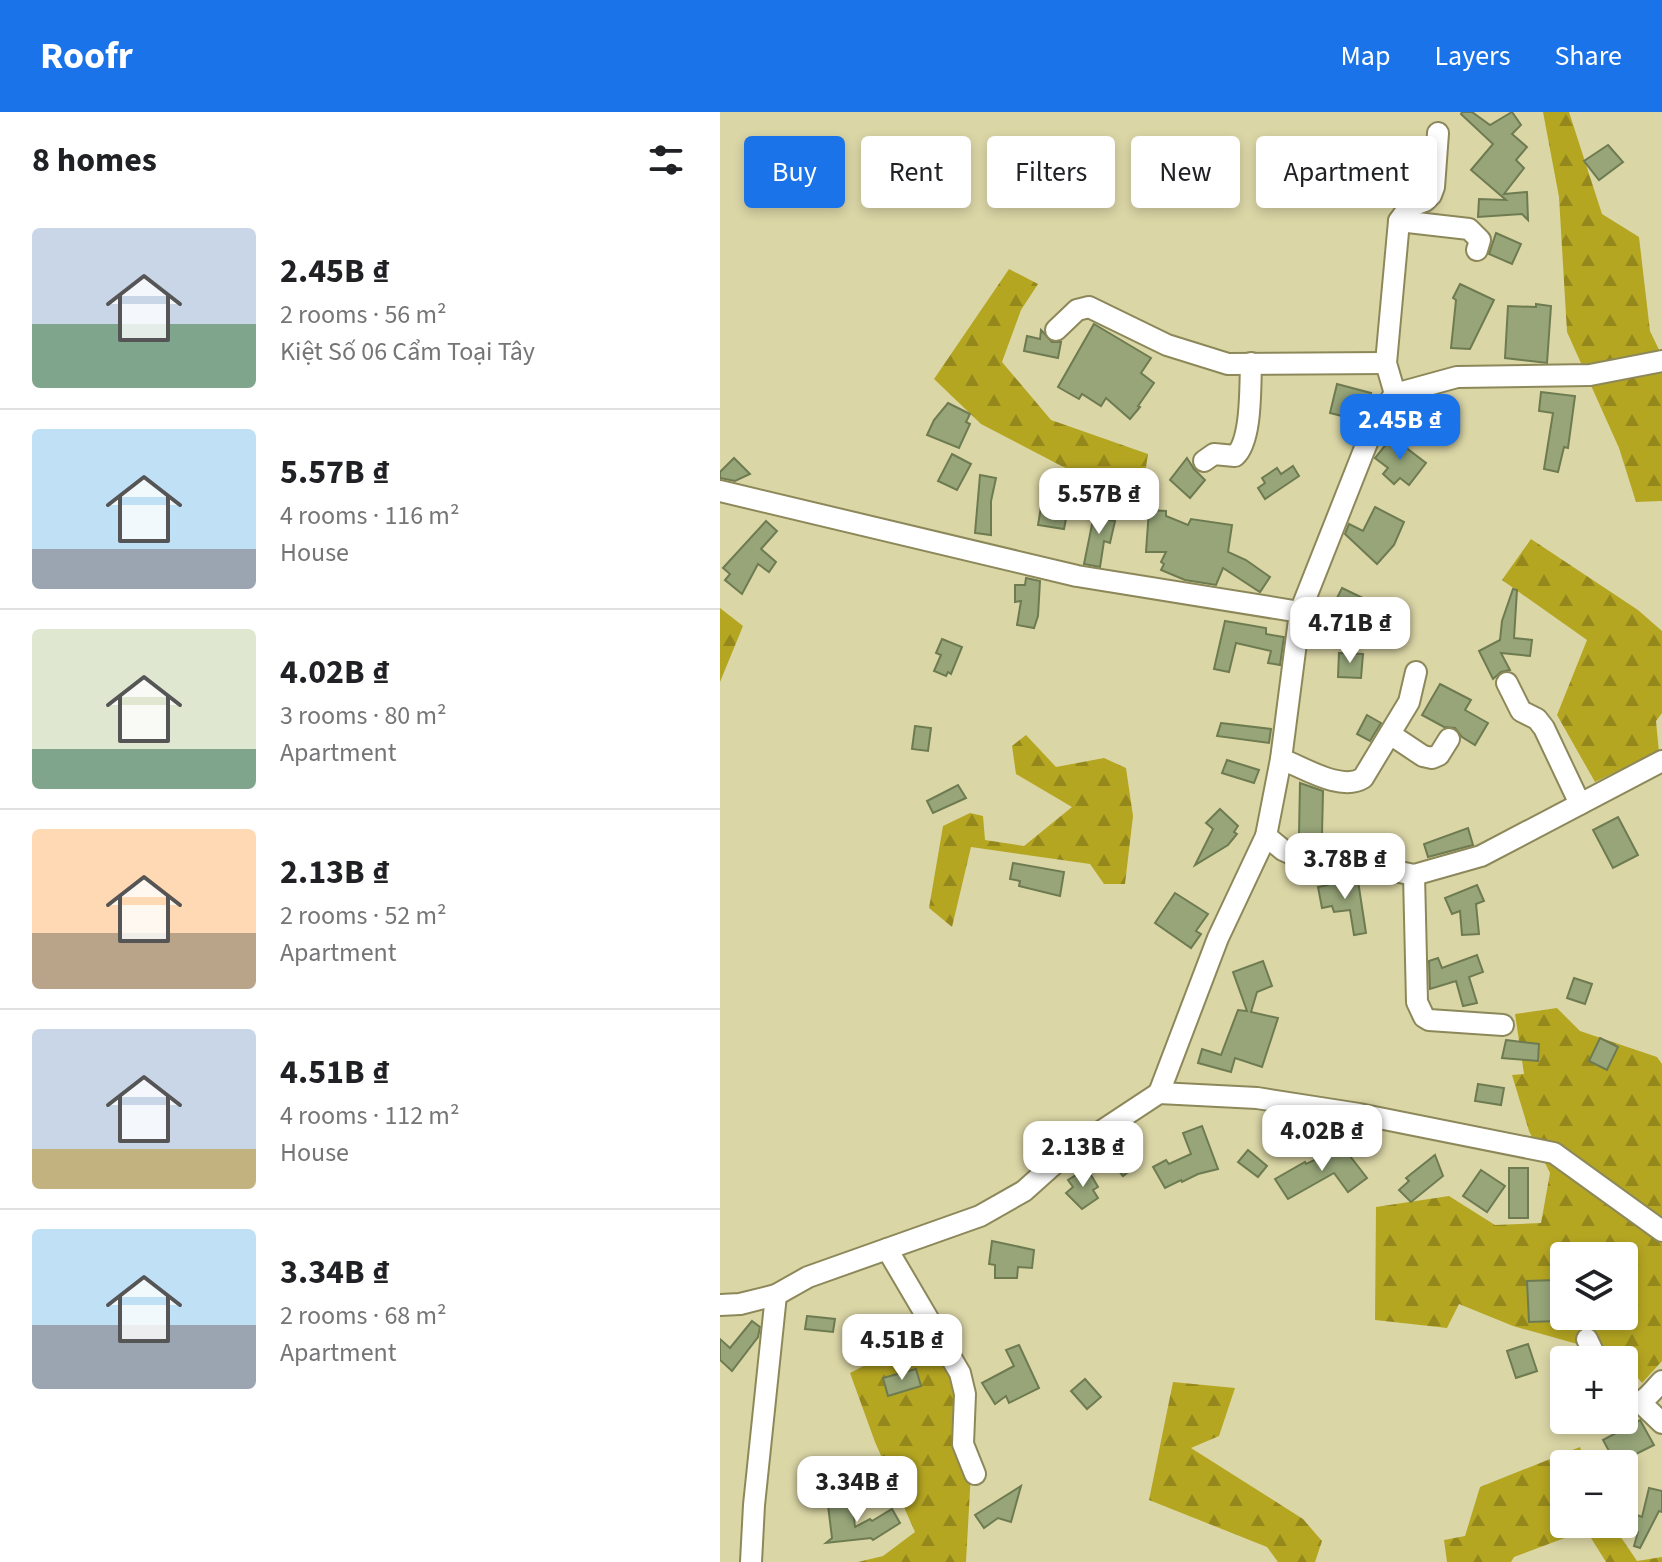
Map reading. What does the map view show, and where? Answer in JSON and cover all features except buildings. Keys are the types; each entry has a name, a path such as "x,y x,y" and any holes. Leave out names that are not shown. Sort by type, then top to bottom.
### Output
{"street":[{"path":"1395,394 1386,363 1399,221 1409,207 1431,195 1438,133"},
{"path":"1399,221 1469,229 1480,240 1477,250"},
{"path":"1056,330 1077,310 1089,307 1167,345 1228,364 1386,363"},
{"path":"1159,1093 1218,938 1266,836 1281,759 1300,612 1376,420 1395,394 1457,377 1590,375 1662,361"},
{"path":"1204,461 1214,454 1235,456 1241,451 1246,432 1251,363"},
{"path":"720,491 1077,576 1300,612"},
{"path":"1281,759 1333,782 1356,783 1363,778 1409,702 1416,672"},
{"path":"1507,683 1521,711 1537,719 1544,728 1580,804"},
{"path":"1390,734 1423,756 1432,758 1439,755 1449,739"},
{"path":"1266,836 1283,850 1319,866 1390,870 1414,875 1481,856 1662,761"},
{"path":"1414,875 1415,977 1417,1002 1424,1017 1429,1020 1503,1025"},
{"path":"720,1305 740,1304 776,1295 808,1277 980,1216 1024,1191 1062,1157 1159,1093 1257,1098 1359,1114 1554,1153 1662,1231"},
{"path":"887,1249 960,1373 965,1394 963,1444 975,1474"},
{"path":"751,1562 776,1295"},
{"path":"1587,1339 1590,1346"},
{"path":"1638,1398 1662,1381"},
{"path":"1638,1406 1662,1423"}],"green space":[{"path":"1543,112 1569,112 1602,214 1639,237 1650,331 1662,356 1662,501 1636,502 1619,448 1567,332 1559,197"},
{"path":"1009,269 1038,284 1021,310 1002,362 1051,420 1148,454 1140,507 981,424 934,379"},
{"path":"1531,539 1638,610 1662,631 1662,713 1656,721 1659,752 1595,782 1557,715 1587,640 1502,580"},
{"path":"720,608 743,626 720,682"},
{"path":"1026,735 1056,767 1104,758 1126,768 1133,816 1125,884 1104,884 1090,864 971,847 952,927 929,908 943,826 970,813 983,816 985,840 1024,846 1072,807 1016,774 1012,746"},
{"path":"1557,1008 1580,1031 1657,1057 1662,1064 1662,1361 1642,1383 1638,1378 1638,1346 1584,1346 1513,1326 1459,1304 1447,1328 1375,1320 1376,1207 1449,1196 1495,1225 1541,1223 1550,1173 1529,1131 1512,1075 1524,1074 1515,1014"},
{"path":"941,1326 971,1472 966,1562 858,1562 883,1556 915,1532 875,1442 850,1373"},
{"path":"1173,1382 1235,1388 1219,1436 1191,1448 1303,1519 1322,1541 1315,1562 1278,1562 1267,1547 1149,1500"},
{"path":"1550,1459 1550,1538 1565,1538 1514,1557 1511,1562 1447,1562 1444,1540 1465,1536 1480,1487"},
{"path":"1591,1538 1621,1538 1637,1561 1662,1557 1662,1562 1606,1562"}]}
